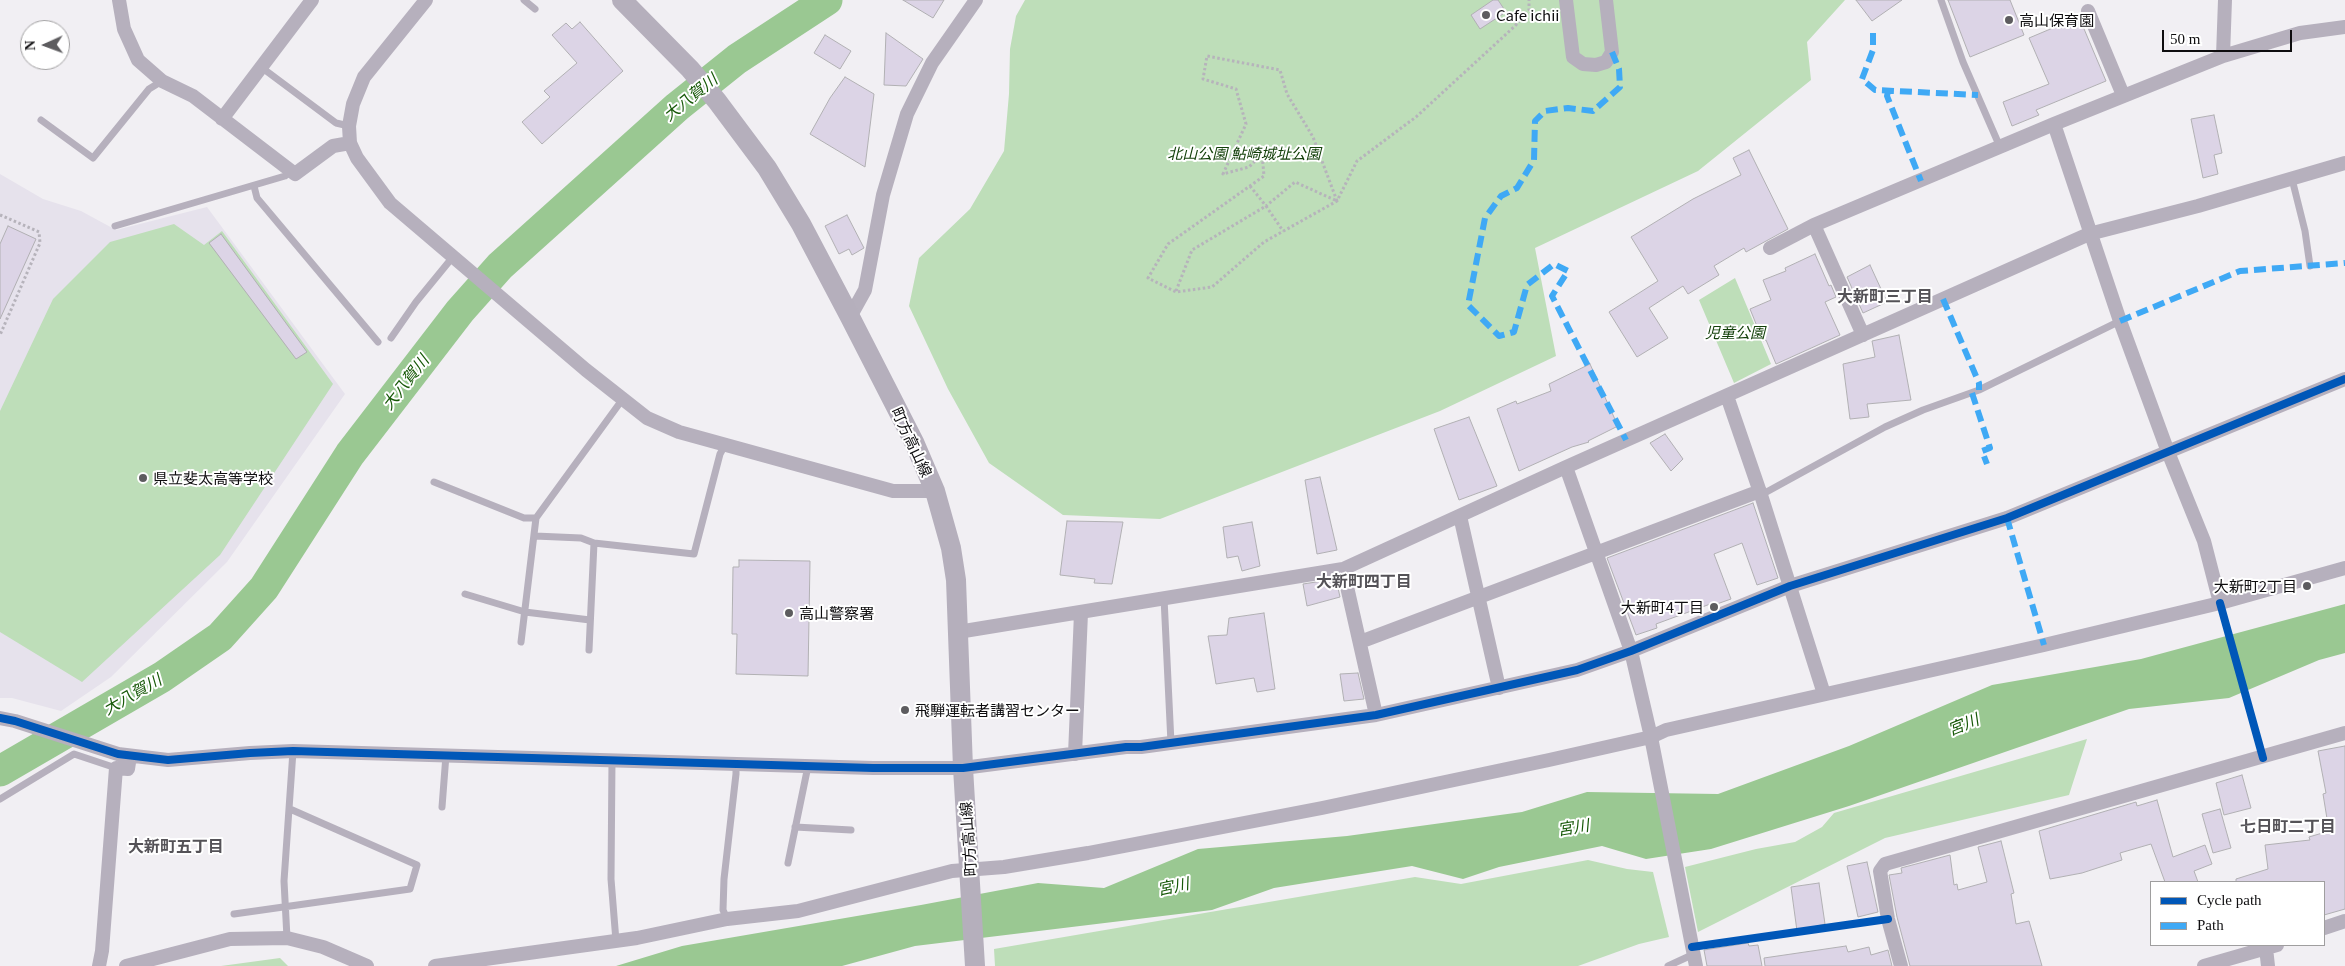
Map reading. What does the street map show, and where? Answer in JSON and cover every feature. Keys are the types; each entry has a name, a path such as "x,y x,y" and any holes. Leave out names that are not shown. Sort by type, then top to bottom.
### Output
{"main road":[{"name":"町方高山線","path":"622,0 674,50 736,126 767,168 801,224 850,317 914,442 935,491 951,548 956,580 963,768 975,966"}],"street":[{"path":"119,0 124,29 138,60 162,81 193,96 295,174 333,146 350,143"},
{"path":"222,119 312,0"},
{"path":"426,0 364,77 358,89 349,126 350,143 363,169 390,203 456,261 646,418 725,445 893,491 935,491"},
{"path":"850,317 867,281 883,195 907,114 932,63 976,0"},
{"path":"1566,0 1573,57 1582,64 1596,65 1606,62 1612,52 1606,0"},
{"path":"2222,56 2225,0"},
{"path":"2088,11 2123,95"},
{"path":"1770,248 1814,225 2123,95 2222,56 2300,33 2345,27"},
{"path":"2054,124 2120,321 2168,452 2204,540 2220,603"},
{"path":"958,632 1343,569 1566,466 2090,234 2345,163"},
{"path":"1814,225 1863,335"},
{"path":"0,718 15,721 121,759 168,760 250,752 293,751 808,766 963,768 1171,743 1376,715 1576,670 1631,652 1790,586 2007,518 2345,379"},
{"path":"1727,396 1761,493 1824,694"},
{"path":"1566,466 1631,652 1652,742 1694,953"},
{"path":"1360,642 1596,552 1761,493"},
{"path":"1460,516 1499,688"},
{"path":"435,966 616,941 728,920 798,911 970,873 1217,828 1502,770 1652,742 1666,730 2220,603 2345,568"},
{"path":"1343,569 1376,715"},
{"path":"1075,754 1081,613"},
{"path":"1901,966 1888,919 1880,871 1885,864 2345,733"},
{"path":"99,966 121,759"},
{"path":"2325,928 2345,921"},
{"path":"126,966 230,940 286,938 323,947 367,966"},
{"path":"2204,966 2272,947 2268,966"}],"lane":[{"path":"524,0 535,9"},
{"path":"1940,0 1963,62 2000,147"},
{"path":"261,67 336,123 349,126"},
{"path":"41,120 93,158 149,89 162,81"},
{"path":"115,226 254,186 285,176 291,170"},
{"path":"2292,179 2305,231 2310,266"},
{"path":"254,186 258,198 378,342"},
{"path":"391,338 416,302 456,261"},
{"path":"1761,493 1898,421 1978,390 2120,321"},
{"path":"521,642 536,518 622,400"},
{"path":"535,536 581,538 594,543 694,554 720,454 725,445"},
{"path":"434,482 524,518 536,518"},
{"path":"589,650 594,543"},
{"path":"465,594 525,612 590,620"},
{"path":"1164,598 1171,743"},
{"path":"286,938 284,881 293,751"},
{"path":"0,799 74,754 121,759"},
{"path":"442,807 446,755"},
{"path":"612,760 610,879 616,941"},
{"path":"728,920 723,910 724,879 736,764"},
{"path":"788,863 808,766"},
{"path":"234,914 410,890 418,865 290,809"},
{"path":"796,827 852,830"},
{"path":"1668,966 1694,953"}],"path":[{"path":"1338,201 1313,137 1286,94 1280,70 1207,56 1203,79 1236,89 1246,124 1223,174 1248,167 1262,154 1264,176 1168,244 1148,278 1176,292 1212,287 1264,242 1338,201 1357,161 1416,117 1515,26 1528,10 1529,0"},
{"path":"1176,292 1192,250 1266,206 1295,182 1338,201"},
{"path":"1250,186 1284,232"},
{"path":"0,215 39,232 40,243 0,335"}],"shaded area":[{"name":"県立斐太高等学校","path":"0,174 43,199 81,211 116,230 207,207 345,394 227,562 111,677 61,711 12,698 0,698"}],"green space":[{"name":"北山公園 鮎崎城址公園","path":"1025,0 1845,0 1807,42 1811,80 1698,171 1535,248 1556,356 1440,411 1160,519 1063,515 989,463 948,389 909,306 919,258 970,209 1004,151 1009,94 1010,49 1016,16"},
{"name":"県立斐太高等学校","path":"174,224 204,245 222,231 333,384 220,555 82,682 0,632 0,411 53,299 110,242"},
{"name":"児童公園","path":"1735,278 1771,364 1734,383 1699,300"},
{"path":"2087,739 2069,795 1885,838 1698,932 1685,867 1756,849 1795,842 1822,827 1834,813"},
{"path":"1588,860 1627,869 1653,872 1669,937 1639,944 1578,966 995,966 994,949 1415,877 1461,884"},
{"path":"280,958 288,966 221,966"}],"water":[{"name":"宮川","path":"2345,604 2345,653 2319,660 2229,698 2129,709 1849,806 1711,849 1646,859 1602,846 1499,867 1463,879 1412,866 1274,888 1212,910 915,946 842,966 616,966 682,946 1038,883 1104,888 1198,849 1347,836 1522,812 1587,792 1718,794 1849,746 1992,685 2141,659"}],"building":[{"path":"903,0 944,0 933,18"},
{"path":"1493,0 1498,0 1506,12 1480,29 1471,15"},
{"path":"1856,0 1902,0 1872,21"},
{"path":"1948,0 2010,0 2024,35 1970,57"},
{"path":"2079,17 2106,81 2036,110 2039,115 2012,126 2003,102 2049,84 2029,38"},
{"path":"580,22 623,71 542,144 522,122 550,97 544,91 577,63 552,35 566,23 572,29"},
{"path":"886,33 923,59 906,86 884,85"},
{"path":"825,35 851,51 840,69 814,53"},
{"path":"845,77 874,94 865,167 810,134 830,98"},
{"path":"2214,115 2222,153 2214,155 2218,174 2203,178 2191,119"},
{"path":"1749,150 1788,229 1746,252 1744,248 1714,266 1719,275 1688,294 1683,286 1649,308 1668,338 1637,357 1609,312 1658,281 1631,237 1693,199 1741,175 1733,158"},
{"path":"847,215 864,248 852,255 849,249 839,254 825,226"},
{"path":"8,226 36,239 0,319 0,244"},
{"path":"221,234 307,352 296,359 209,243"},
{"path":"1815,254 1836,297 1825,302 1840,335 1776,364 1766,340 1763,341 1750,309 1771,300 1763,280 1786,271 1785,268"},
{"path":"1870,265 1887,302 1863,313 1847,277"},
{"path":"1899,335 1911,400 1867,404 1869,417 1850,419 1843,364 1875,357 1872,341"},
{"path":"1590,364 1618,426 1589,442 1572,447 1519,471 1497,409 1516,401 1517,404 1551,391 1549,384"},
{"path":"1469,417 1497,486 1459,500 1434,429"},
{"path":"1665,434 1683,459 1671,471 1650,443"},
{"path":"1320,477 1337,550 1317,554 1305,480"},
{"path":"1753,503 1778,578 1757,585 1742,543 1714,554 1731,599 1714,605 1713,603 1656,624 1657,628 1636,635 1607,558"},
{"path":"1067,521 1123,522 1112,584 1094,583 1095,579 1060,575"},
{"path":"1252,522 1260,566 1242,571 1238,556 1227,558 1223,527"},
{"path":"739,560 810,561 808,676 736,674 737,634 732,634 733,567 739,567"},
{"path":"1336,579 1340,597 1307,606 1303,584"},
{"path":"1264,613 1275,689 1257,692 1254,678 1216,684 1208,636 1227,635 1229,618"},
{"path":"1358,673 1364,699 1344,701 1340,674"},
{"path":"2345,746 2345,909 2325,915 2325,881 2236,881 2236,879 2268,869 2265,845 2310,840 2309,837 2329,831 2323,794 2326,793 2318,751"},
{"path":"2242,775 2251,808 2224,815 2216,783"},
{"path":"2157,800 2173,857 2205,845 2212,864 2194,871 2198,881 2165,881 2151,844 2120,853 2122,860 2082,873 2050,879 2039,831 2136,802 2137,806"},
{"path":"2220,809 2231,848 2213,853 2202,814"},
{"path":"2001,841 2014,893 2011,894 2016,924 2029,921 2042,966 1910,966 1897,917 1889,875 1902,873 1901,868 1950,855 1954,885 1957,884 1958,890 1987,882 1978,847"},
{"path":"1867,862 1878,912 1858,917 1847,866"},
{"path":"1819,883 1825,924 1797,931 1791,887"},
{"path":"1748,943 1749,946 1758,945 1762,966 1707,966 1704,950"},
{"path":"1846,946 1848,952 1869,947 1871,955 1888,950 1892,966 1765,966 1764,958"}],"waterway":[{"name":"大八賀川","path":"0,771 162,677 220,637 264,588 350,454 460,311 500,266 677,107 737,59 827,0"}],"marked path":[{"path":"1873,33 1873,50 1862,79 1875,90 1978,95"},
{"path":"1612,52 1619,69 1620,87 1593,111 1568,108 1545,111 1535,121 1534,160 1517,188 1501,196 1485,218 1468,305 1499,336 1514,332 1527,285 1554,264 1568,271 1552,296 1626,440"},
{"path":"1888,91 1887,96 1921,181"},
{"path":"2120,321 2240,271 2345,263"},
{"path":"1943,299 1979,383 1979,390"},
{"path":"1972,393 1990,448 1982,451 1987,464"},
{"path":"2007,518 2044,645"}],"cycle path":[{"path":"0,718 15,721 118,754 168,760 293,751 873,768 963,768 1126,747 1141,747 1376,715 1577,670 1631,651 1790,586 2007,518 2345,379"},
{"path":"2220,603 2263,758"},
{"path":"1692,947 1888,919"}],"place":[{"name":"Cafe ichii","path":"1486,15"},
{"name":"高山保育園","path":"2009,20"},
{"name":"県立斐太高等学校","path":"143,478"},
{"name":"大新町2丁目","path":"2307,586"},
{"name":"大新町4丁目","path":"1714,607"},
{"name":"高山警察署","path":"789,613"},
{"name":"飛騨運転者講習センター","path":"905,710"}],"district":[{"name":"大新町三丁目","path":"1885,296"},
{"name":"大新町四丁目","path":"1364,581"},
{"name":"七日町二丁目","path":"2288,826"},
{"name":"大新町五丁目","path":"176,846"}]}
